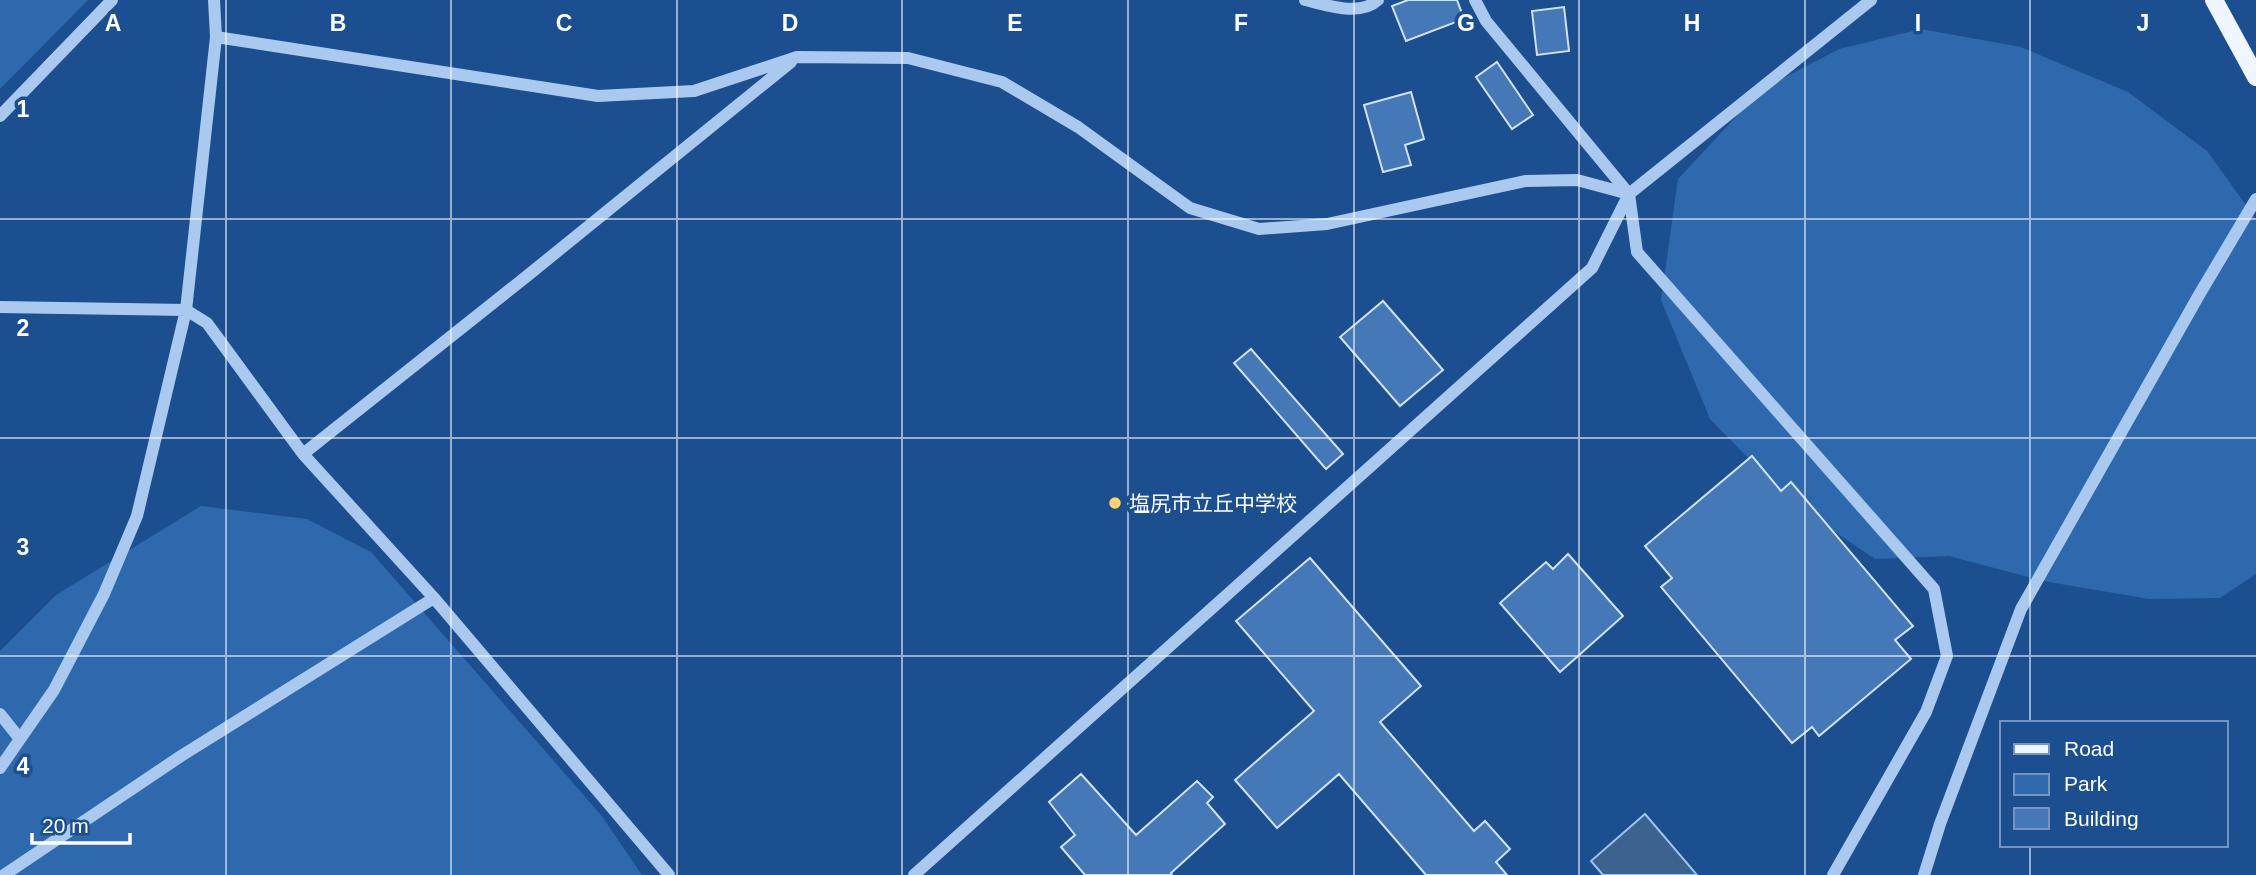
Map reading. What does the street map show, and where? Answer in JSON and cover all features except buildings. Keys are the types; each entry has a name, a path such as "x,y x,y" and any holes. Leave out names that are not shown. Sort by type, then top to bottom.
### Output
{"main road":[{"path":"2214,0 2256,77"}],"street":[{"path":"0,116 112,0"},
{"path":"0,768 54,690 104,594 137,516 186,310 216,37 214,0"},
{"path":"1305,0 1346,9 1373,5 1378,0"},
{"path":"1475,0 1486,22 1629,194 1637,252 1934,589 1947,656 1926,712 1833,875"},
{"path":"914,875 1592,268 1629,194 1871,0"},
{"path":"216,37 598,96 694,91 797,57 908,58 1002,82 1078,127 1190,208 1259,229 1327,224 1525,181 1577,180 1629,194"},
{"path":"303,454 797,57"},
{"path":"1924,875 1940,824 2021,609 2256,199"},
{"path":"0,307 186,310 206,323 303,454 434,598 669,875"},
{"path":"4,875 181,756 434,598"},
{"path":"0,714 20,739"}],"green space":[{"path":"0,0 88,0 0,89"},
{"path":"1921,29 2021,47 2128,92 2207,151 2256,219 2256,574 2220,598 2149,599 2043,581 1949,556 1875,559 1792,503 1710,419 1661,300 1678,179 1761,90 1839,49"},
{"path":"201,506 307,519 371,552 601,815 642,875 0,875 0,651 56,595"}],"shaded area":[{"path":"1645,814 1697,875 1603,875 1591,861"}],"place":[{"name":"塩尻市立丘中学校","path":"1115,503"}]}
